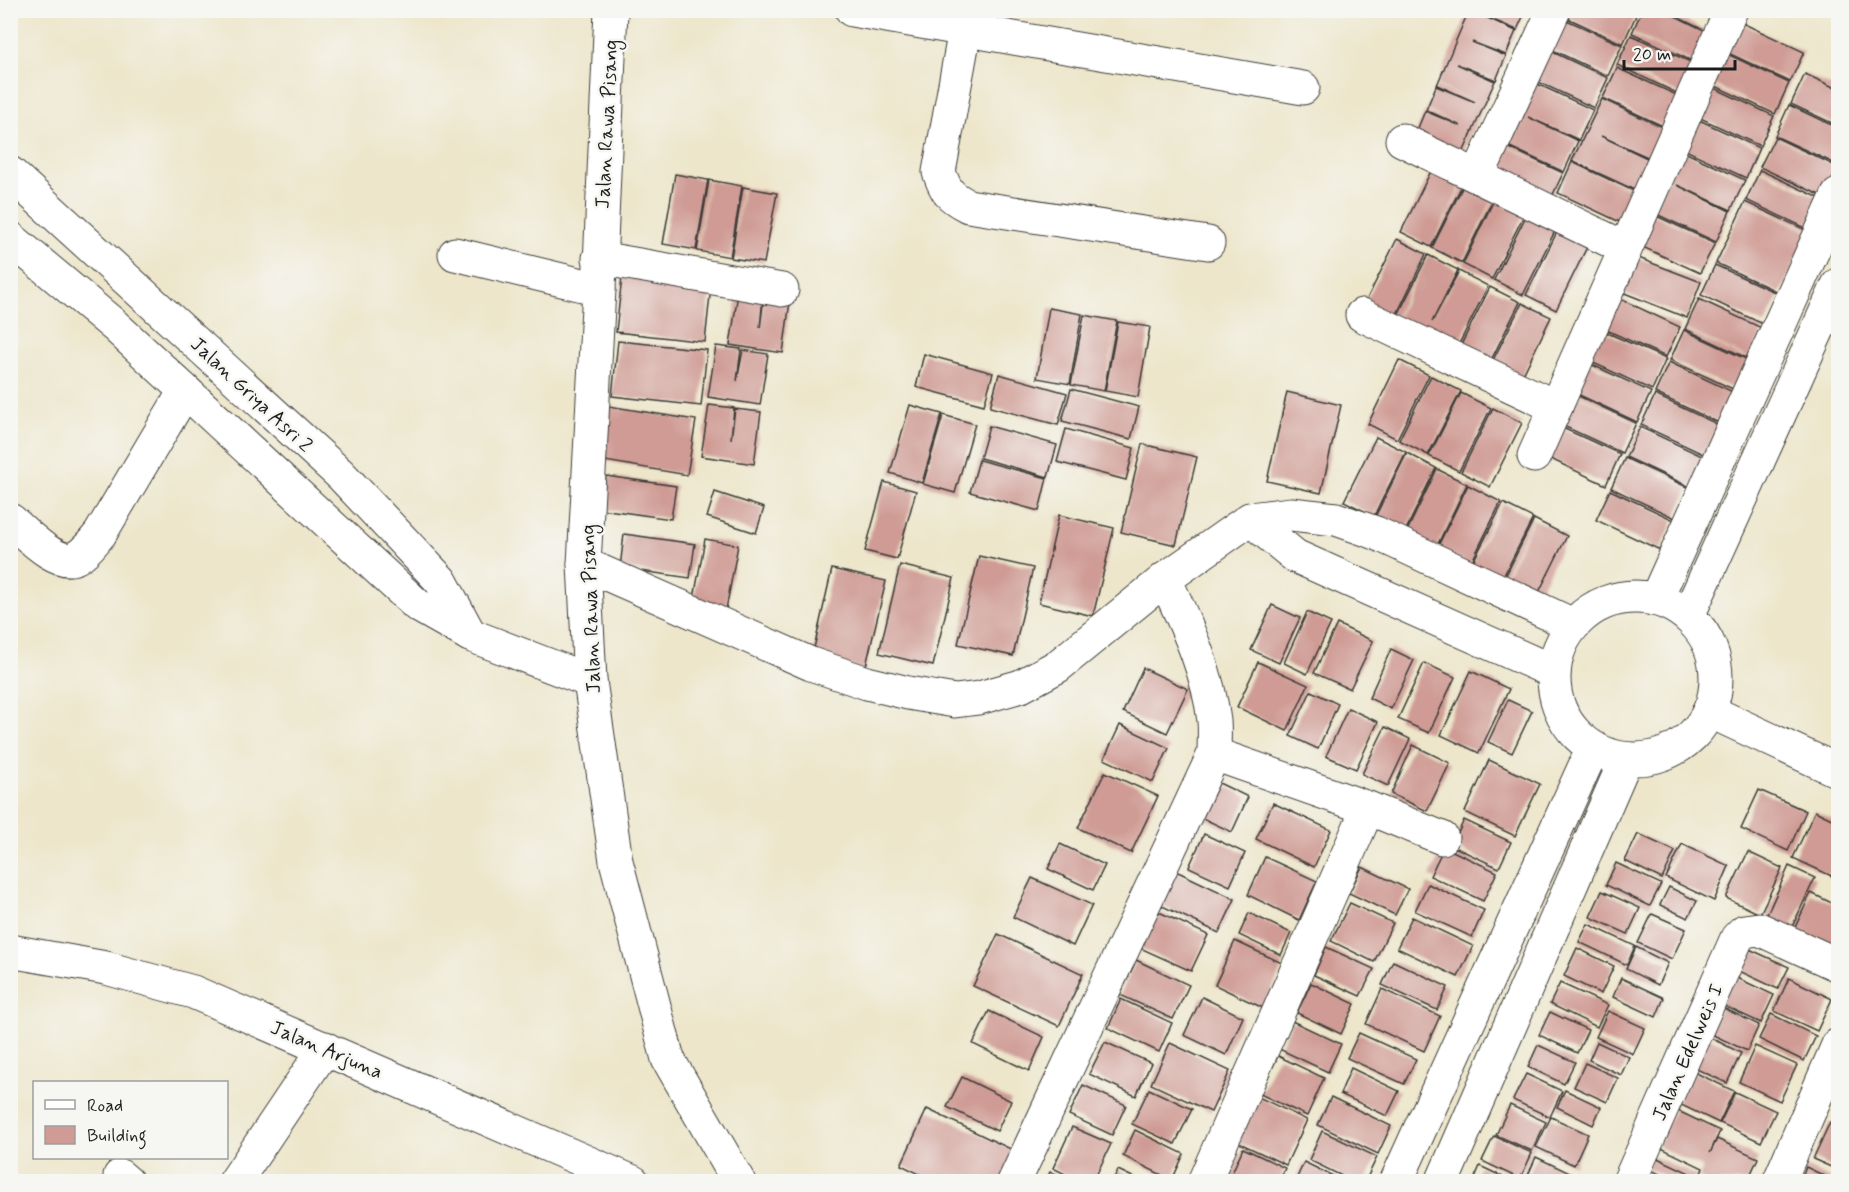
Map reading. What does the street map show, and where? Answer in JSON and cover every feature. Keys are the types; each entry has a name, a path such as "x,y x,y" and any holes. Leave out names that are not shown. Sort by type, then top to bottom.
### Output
{"street":[{"name":"Jalan Rawa Pisang","path":"611,10 584,564 590,681 616,861 668,1059 739,1182"},
{"path":"1478,176 1554,10"},
{"path":"1534,456 1731,10"},
{"path":"857,11 1303,88"},
{"path":"965,30 939,172 945,189 953,198 968,206 1208,243"},
{"path":"1402,140 1625,248"},
{"name":"Jalan Griya Asri 2","path":"10,173 341,475 441,581 470,635"},
{"path":"1656,599 1839,195"},
{"path":"10,238 114,325 417,605 470,635 590,681"},
{"path":"455,254 599,274 782,290"},
{"path":"1688,616 1839,285"},
{"path":"114,325 142,292"},
{"path":"1362,315 1556,407"},
{"path":"10,520 51,554 63,559 75,558 88,549 100,534 185,391"},
{"path":"584,564 811,663 867,683 908,693 955,700 979,698 1021,686 1058,666 1165,579 1250,519 1291,514 1336,519 1376,533 1574,625"},
{"path":"1250,519 1295,556 1554,672"},
{"path":"1014,1182 1214,754 1215,723 1205,676 1191,634 1165,579"},
{"path":"1626,597 1656,599 1688,616 1709,643 1716,677 1709,711 1695,732 1675,748 1652,758 1626,759 1609,755 1593,748 1576,734 1563,716 1556,694 1554,672 1560,647 1574,625 1597,605 1626,597"},
{"path":"1709,711 1839,771"},
{"path":"1396,1182 1593,748"},
{"path":"1214,754 1368,808 1442,838"},
{"path":"1442,1182 1626,759"},
{"path":"1204,1182 1368,808"},
{"name":"Jalan Edelweis I","path":"1629,1182 1737,938 1744,931 1759,929 1839,965"},
{"name":"Jalan Arjuna","path":"10,951 106,968 193,992 633,1182"},
{"path":"1779,1182 1839,1045"},
{"path":"235,1182 325,1048"}],"building":[{"path":"1469,10 1526,10 1517,30 1479,14 1516,31 1506,55 1472,42 1506,56 1496,80 1457,64 1495,81 1462,155 1415,135 1425,111 1461,126 1426,110 1436,86 1475,102 1437,85"},
{"path":"1560,10 1632,10 1637,13 1623,44 1559,14"},
{"path":"1642,10 1663,10 1710,33 1696,63 1632,33"},
{"path":"1558,16 1622,45 1608,76 1544,46"},
{"path":"1740,22 1804,52 1790,82 1726,52"},
{"path":"1631,35 1695,64 1681,95 1617,65"},
{"path":"1544,48 1608,78 1594,108 1530,78"},
{"path":"1725,53 1789,83 1775,114 1711,84"},
{"path":"1617,68 1681,97 1667,128 1603,98"},
{"path":"1805,74 1838,89 1838,126 1791,104"},
{"path":"1529,80 1593,110 1579,140 1528,117 1578,141 1564,172 1499,142"},
{"path":"1710,86 1774,116 1760,146 1696,116"},
{"path":"1602,99 1666,129 1652,159 1601,136 1651,160 1637,191 1572,161"},
{"path":"1789,105 1838,128 1838,165 1775,136"},
{"path":"1695,118 1759,148 1746,178 1681,148"},
{"path":"1775,137 1838,167 1824,197 1760,167"},
{"path":"1499,143 1563,173 1549,203 1485,173"},
{"path":"1680,150 1745,180 1731,210 1677,185 1730,211 1716,242 1652,212"},
{"path":"1572,162 1636,192 1622,223 1558,193"},
{"path":"1433,167 1463,183 1431,247 1401,232"},
{"path":"1760,170 1824,200 1810,230 1746,200"},
{"path":"675,174 708,180 696,250 663,244"},
{"path":"709,180 742,186 730,257 697,251"},
{"path":"1464,184 1493,199 1462,263 1432,248"},
{"path":"743,187 777,193 764,263 731,258"},
{"path":"1494,200 1524,215 1492,279 1463,264"},
{"path":"1745,202 1810,232 1780,293 1716,263"},
{"path":"1650,213 1715,243 1700,273 1636,244"},
{"path":"1526,216 1555,231 1523,295 1494,280"},
{"path":"1557,232 1587,247 1556,310 1526,295"},
{"path":"1397,239 1426,254 1395,318 1365,303"},
{"path":"1428,255 1458,270 1432,322 1459,271 1488,286 1456,350 1396,319"},
{"path":"1636,257 1701,282 1687,318 1622,292"},
{"path":"1715,265 1779,294 1765,325 1701,295"},
{"path":"622,277 711,286 705,342 616,332"},
{"path":"1490,287 1520,302 1488,366 1458,351"},
{"path":"738,293 763,297 760,328 764,297 790,301 783,353 730,345"},
{"path":"1616,297 1680,327 1666,357 1602,328"},
{"path":"1699,299 1764,329 1749,359 1685,329"},
{"path":"1522,303 1551,317 1520,381 1490,366"},
{"path":"1049,308 1082,314 1070,384 1037,378"},
{"path":"1084,315 1117,321 1104,391 1071,385"},
{"path":"1118,322 1150,327 1138,397 1105,391"},
{"path":"1601,330 1666,359 1652,390 1587,360"},
{"path":"1684,330 1748,360 1735,390 1670,360"},
{"path":"618,341 707,350 701,406 612,396"},
{"path":"716,346 741,349 737,381 743,350 768,354 760,405 708,397"},
{"path":"924,354 993,373 984,405 916,387"},
{"path":"1399,360 1429,375 1397,439 1368,424"},
{"path":"1586,362 1651,392 1637,422 1573,392"},
{"path":"1669,362 1733,392 1719,423 1655,393"},
{"path":"999,374 1067,393 1058,425 990,407"},
{"path":"1431,376 1461,391 1428,455 1399,440"},
{"path":"1071,389 1139,407 1131,439 1062,421"},
{"path":"1287,392 1341,405 1321,493 1267,481"},
{"path":"1461,393 1491,408 1459,471 1429,456"},
{"path":"1572,393 1636,423 1622,453 1557,423"},
{"path":"1655,395 1719,425 1705,455 1641,425"},
{"path":"709,405 734,408 731,439 735,409 761,412 754,464 701,456"},
{"path":"910,405 942,414 922,483 890,473"},
{"path":"608,406 696,420 687,475 599,460"},
{"path":"1493,408 1522,423 1490,487 1461,472"},
{"path":"943,415 975,424 955,493 923,484"},
{"path":"1556,425 1620,454 1606,485 1542,455"},
{"path":"989,426 1057,445 1048,477 980,458"},
{"path":"1640,427 1704,457 1690,487 1626,457"},
{"path":"1066,429 1134,448 1126,480 1057,462"},
{"path":"1376,437 1406,452 1374,516 1344,501"},
{"path":"1142,444 1197,457 1176,545 1121,532"},
{"path":"1407,453 1436,468 1405,532 1375,517"},
{"path":"1625,458 1689,488 1675,518 1611,488"},
{"path":"979,460 1047,478 1039,511 970,492"},
{"path":"1437,469 1467,484 1436,548 1406,533"},
{"path":"606,476 676,486 671,519 601,509"},
{"path":"884,482 916,491 897,559 865,551"},
{"path":"1468,485 1501,502 1470,565 1437,548"},
{"path":"1610,490 1674,520 1660,550 1596,520"},
{"path":"715,492 764,508 756,533 707,517"},
{"path":"1503,503 1533,518 1501,581 1471,566"},
{"path":"1059,515 1114,528 1093,616 1039,603"},
{"path":"1534,519 1567,536 1536,598 1503,581"},
{"path":"624,534 695,544 690,578 620,568"},
{"path":"705,539 738,545 725,615 692,609"},
{"path":"979,556 1033,568 1013,656 958,644"},
{"path":"900,565 954,578 933,666 879,653"},
{"path":"832,569 886,581 865,670 812,657"},
{"path":"1272,605 1300,618 1279,663 1251,650"},
{"path":"1307,612 1331,623 1307,674 1284,663"},
{"path":"1337,624 1373,641 1350,689 1314,673"},
{"path":"1391,649 1414,660 1391,709 1369,698"},
{"path":"1258,662 1308,685 1287,731 1237,707"},
{"path":"1424,663 1455,677 1429,733 1398,719"},
{"path":"1143,668 1188,689 1167,733 1123,712"},
{"path":"1471,671 1509,689 1479,753 1441,735"},
{"path":"1311,691 1338,704 1318,749 1290,736"},
{"path":"1508,700 1532,711 1512,753 1488,742"},
{"path":"1348,708 1378,722 1356,769 1326,756"},
{"path":"1120,725 1169,748 1153,782 1104,759"},
{"path":"1385,727 1410,739 1388,786 1362,774"},
{"path":"1413,745 1450,763 1427,811 1391,794"},
{"path":"1489,760 1540,784 1515,836 1465,812"},
{"path":"1105,772 1158,796 1131,853 1078,828"},
{"path":"1219,783 1248,797 1232,832 1202,818"},
{"path":"1759,790 1806,811 1788,851 1741,829"},
{"path":"1273,803 1331,830 1314,867 1256,839"},
{"path":"1815,811 1838,822 1838,879 1793,858"},
{"path":"1464,820 1511,842 1499,868 1452,846"},
{"path":"1204,834 1245,853 1230,886 1189,867"},
{"path":"1638,834 1675,851 1662,879 1625,861"},
{"path":"1060,844 1105,865 1093,890 1048,869"},
{"path":"1682,844 1729,866 1714,901 1666,878"},
{"path":"1444,847 1497,872 1483,901 1430,876"},
{"path":"1748,852 1782,868 1760,914 1726,898"},
{"path":"1265,857 1317,881 1299,920 1248,895"},
{"path":"1616,863 1661,884 1650,906 1606,885"},
{"path":"1789,866 1815,878 1791,929 1766,917"},
{"path":"1362,867 1408,889 1395,915 1349,893"},
{"path":"1176,871 1235,899 1219,933 1160,905"},
{"path":"1032,878 1092,905 1073,946 1013,917"},
{"path":"1428,884 1484,910 1472,937 1415,911"},
{"path":"1669,887 1697,901 1688,918 1660,905"},
{"path":"1602,891 1640,908 1628,934 1590,917"},
{"path":"1811,893 1838,906 1838,956 1792,934"},
{"path":"1350,903 1393,923 1374,962 1331,941"},
{"path":"1157,911 1208,935 1191,971 1140,948"},
{"path":"1249,913 1291,933 1281,955 1239,935"},
{"path":"1652,914 1686,929 1672,959 1638,943"},
{"path":"1412,917 1473,946 1458,977 1397,948"},
{"path":"1588,924 1635,946 1627,965 1579,942"},
{"path":"998,934 1083,974 1059,1026 973,986"},
{"path":"1235,941 1284,964 1263,1008 1215,985"},
{"path":"1326,947 1374,969 1360,996 1314,975"},
{"path":"1636,947 1668,963 1658,985 1626,969"},
{"path":"1577,948 1614,966 1601,994 1564,976"},
{"path":"1747,948 1789,967 1778,989 1737,970"},
{"path":"1136,960 1189,985 1173,1019 1120,995"},
{"path":"1393,961 1448,987 1437,1010 1382,985"},
{"path":"1733,976 1774,995 1761,1023 1720,1004"},
{"path":"1621,978 1664,998 1656,1017 1613,997"},
{"path":"1789,978 1832,999 1817,1031 1774,1011"},
{"path":"1311,983 1355,1004 1341,1034 1297,1013"},
{"path":"1560,983 1608,1005 1597,1027 1550,1004"},
{"path":"1382,989 1440,1016 1424,1051 1366,1024"},
{"path":"1202,997 1243,1017 1226,1055 1184,1035"},
{"path":"1121,999 1172,1023 1159,1052 1108,1028"},
{"path":"1721,1007 1759,1025 1747,1051 1709,1033"},
{"path":"989,1011 1044,1037 1029,1071 973,1044"},
{"path":"1608,1011 1645,1028 1633,1054 1596,1037"},
{"path":"1550,1012 1588,1030 1577,1053 1539,1035"},
{"path":"1771,1014 1816,1036 1804,1061 1759,1039"},
{"path":"1292,1021 1341,1044 1328,1072 1279,1049"},
{"path":"1359,1033 1416,1059 1404,1084 1347,1058"},
{"path":"1707,1036 1741,1053 1727,1083 1692,1067"},
{"path":"1105,1042 1151,1063 1136,1096 1089,1074"},
{"path":"1597,1042 1629,1057 1621,1075 1589,1060"},
{"path":"1170,1043 1230,1071 1211,1112 1151,1084"},
{"path":"1538,1045 1575,1062 1564,1084 1528,1067"},
{"path":"1755,1046 1797,1065 1780,1101 1739,1082"},
{"path":"1278,1056 1324,1078 1307,1116 1260,1094"},
{"path":"1585,1063 1618,1078 1607,1102 1574,1087"},
{"path":"1351,1068 1399,1091 1387,1116 1340,1094"},
{"path":"1692,1071 1734,1091 1719,1123 1677,1103"},
{"path":"1526,1074 1562,1091 1550,1117 1513,1100"},
{"path":"962,1077 1011,1101 997,1131 947,1107"},
{"path":"1083,1085 1126,1105 1112,1135 1069,1115"},
{"path":"1149,1089 1192,1109 1175,1144 1132,1124"},
{"path":"1565,1090 1601,1107 1593,1125 1557,1107"},
{"path":"1735,1092 1776,1111 1761,1142 1720,1123"},
{"path":"1254,1095 1307,1120 1286,1165 1233,1140"},
{"path":"1331,1097 1391,1126 1378,1154 1318,1125"},
{"path":"1510,1105 1546,1122 1532,1151 1496,1135"},
{"path":"927,1109 1015,1151 1001,1182 936,1182 901,1165"},
{"path":"1674,1109 1720,1131 1710,1153 1717,1139 1758,1158 1747,1182 1707,1182 1699,1178 1703,1168 1657,1146"},
{"path":"1551,1117 1588,1134 1574,1165 1536,1147"},
{"path":"1830,1122 1838,1126 1838,1170 1813,1159"},
{"path":"1072,1127 1111,1144 1093,1182 1081,1182 1053,1168"},
{"path":"1135,1130 1184,1154 1172,1180 1123,1156"},
{"path":"1322,1131 1377,1157 1365,1182 1354,1182 1309,1160"},
{"path":"1494,1136 1532,1153 1520,1179 1482,1161"},
{"path":"1243,1148 1285,1168 1279,1182 1228,1182"},
{"path":"1653,1156 1696,1176 1693,1182 1676,1182 1647,1168"},
{"path":"1536,1157 1574,1175 1571,1182 1525,1182"},
{"path":"1304,1162 1345,1182 1295,1182"},
{"path":"1480,1166 1514,1182 1473,1182"},
{"path":"1806,1167 1837,1182 1800,1182"},
{"path":"1118,1170 1143,1182 1112,1182"},
{"path":"1050,1172 1071,1182 1045,1182"}]}
